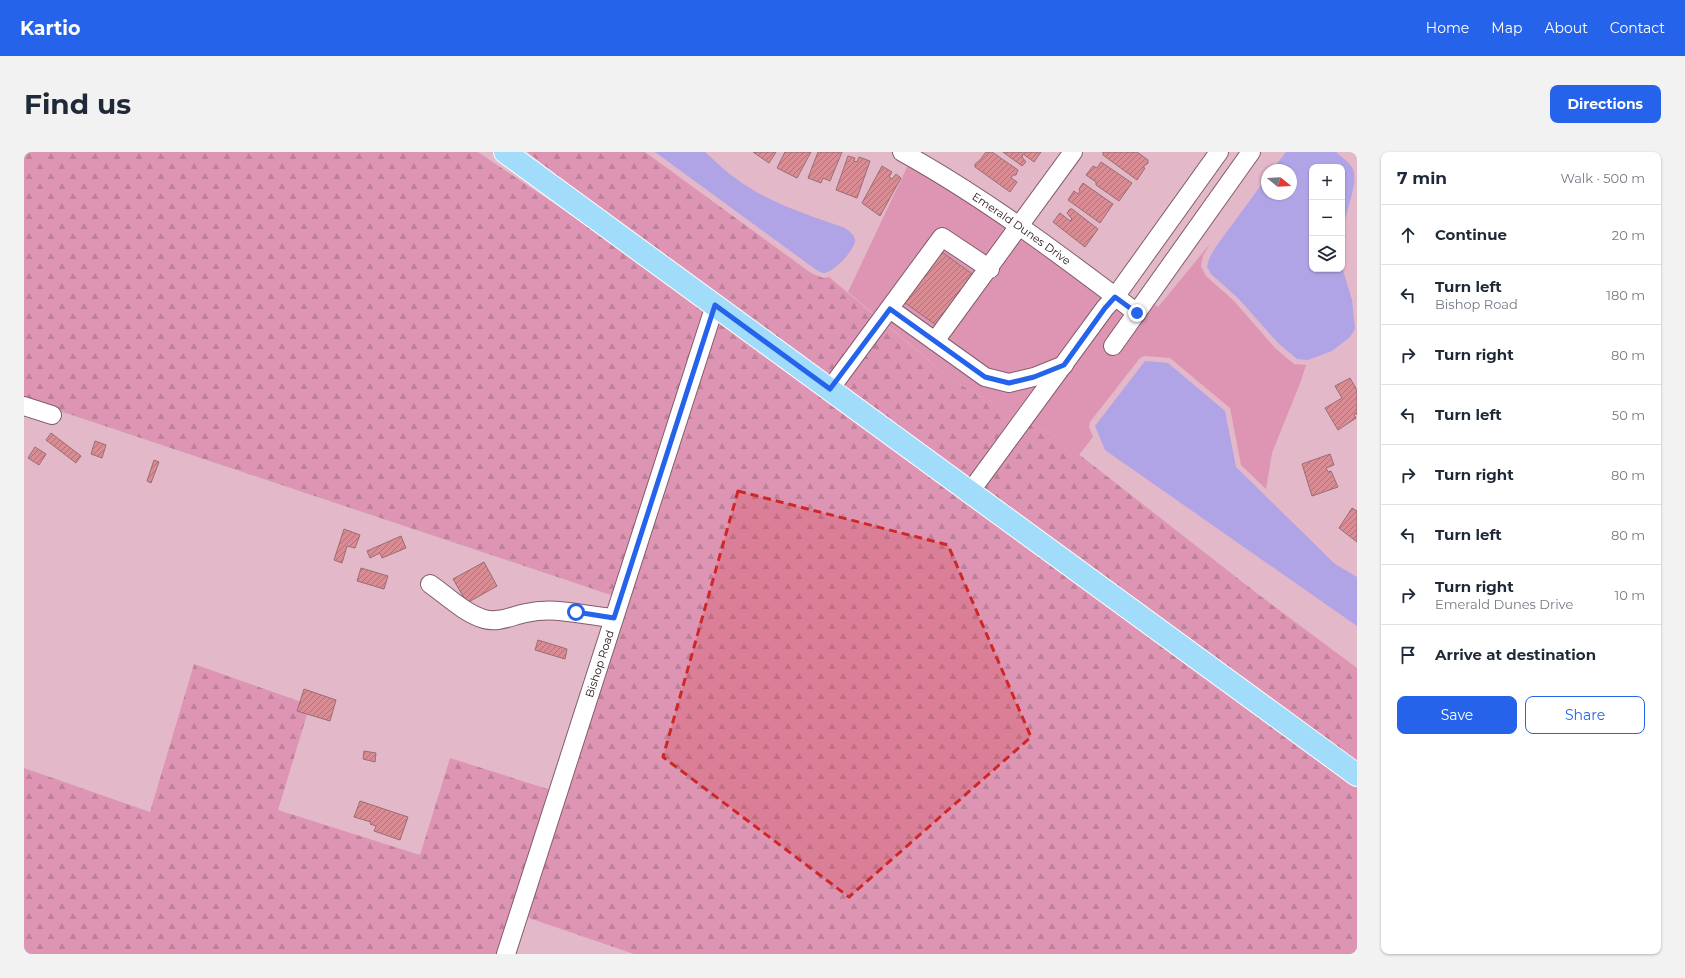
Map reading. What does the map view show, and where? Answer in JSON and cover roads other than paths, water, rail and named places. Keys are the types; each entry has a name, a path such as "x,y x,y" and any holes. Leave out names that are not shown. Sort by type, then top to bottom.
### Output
{"main road":[{"path":"505,152 1357,775"}],"street":[{"name":"Emerald Dunes Drive","path":"902,152 937,172 1020,227 1137,313"},
{"path":"935,341 990,269 1074,152"},
{"path":"970,492 1105,308 1115,297 1220,152"},
{"path":"1112,346 1251,152"},
{"path":"830,389 942,237 990,269"},
{"name":"Bishop Road","path":"506,954 715,305"},
{"path":"890,309 985,377 1009,383 1034,377 1064,365"},
{"path":"24,406 52,415"},
{"path":"430,584 474,616 486,620 498,621 527,612 558,611 614,618"}]}
